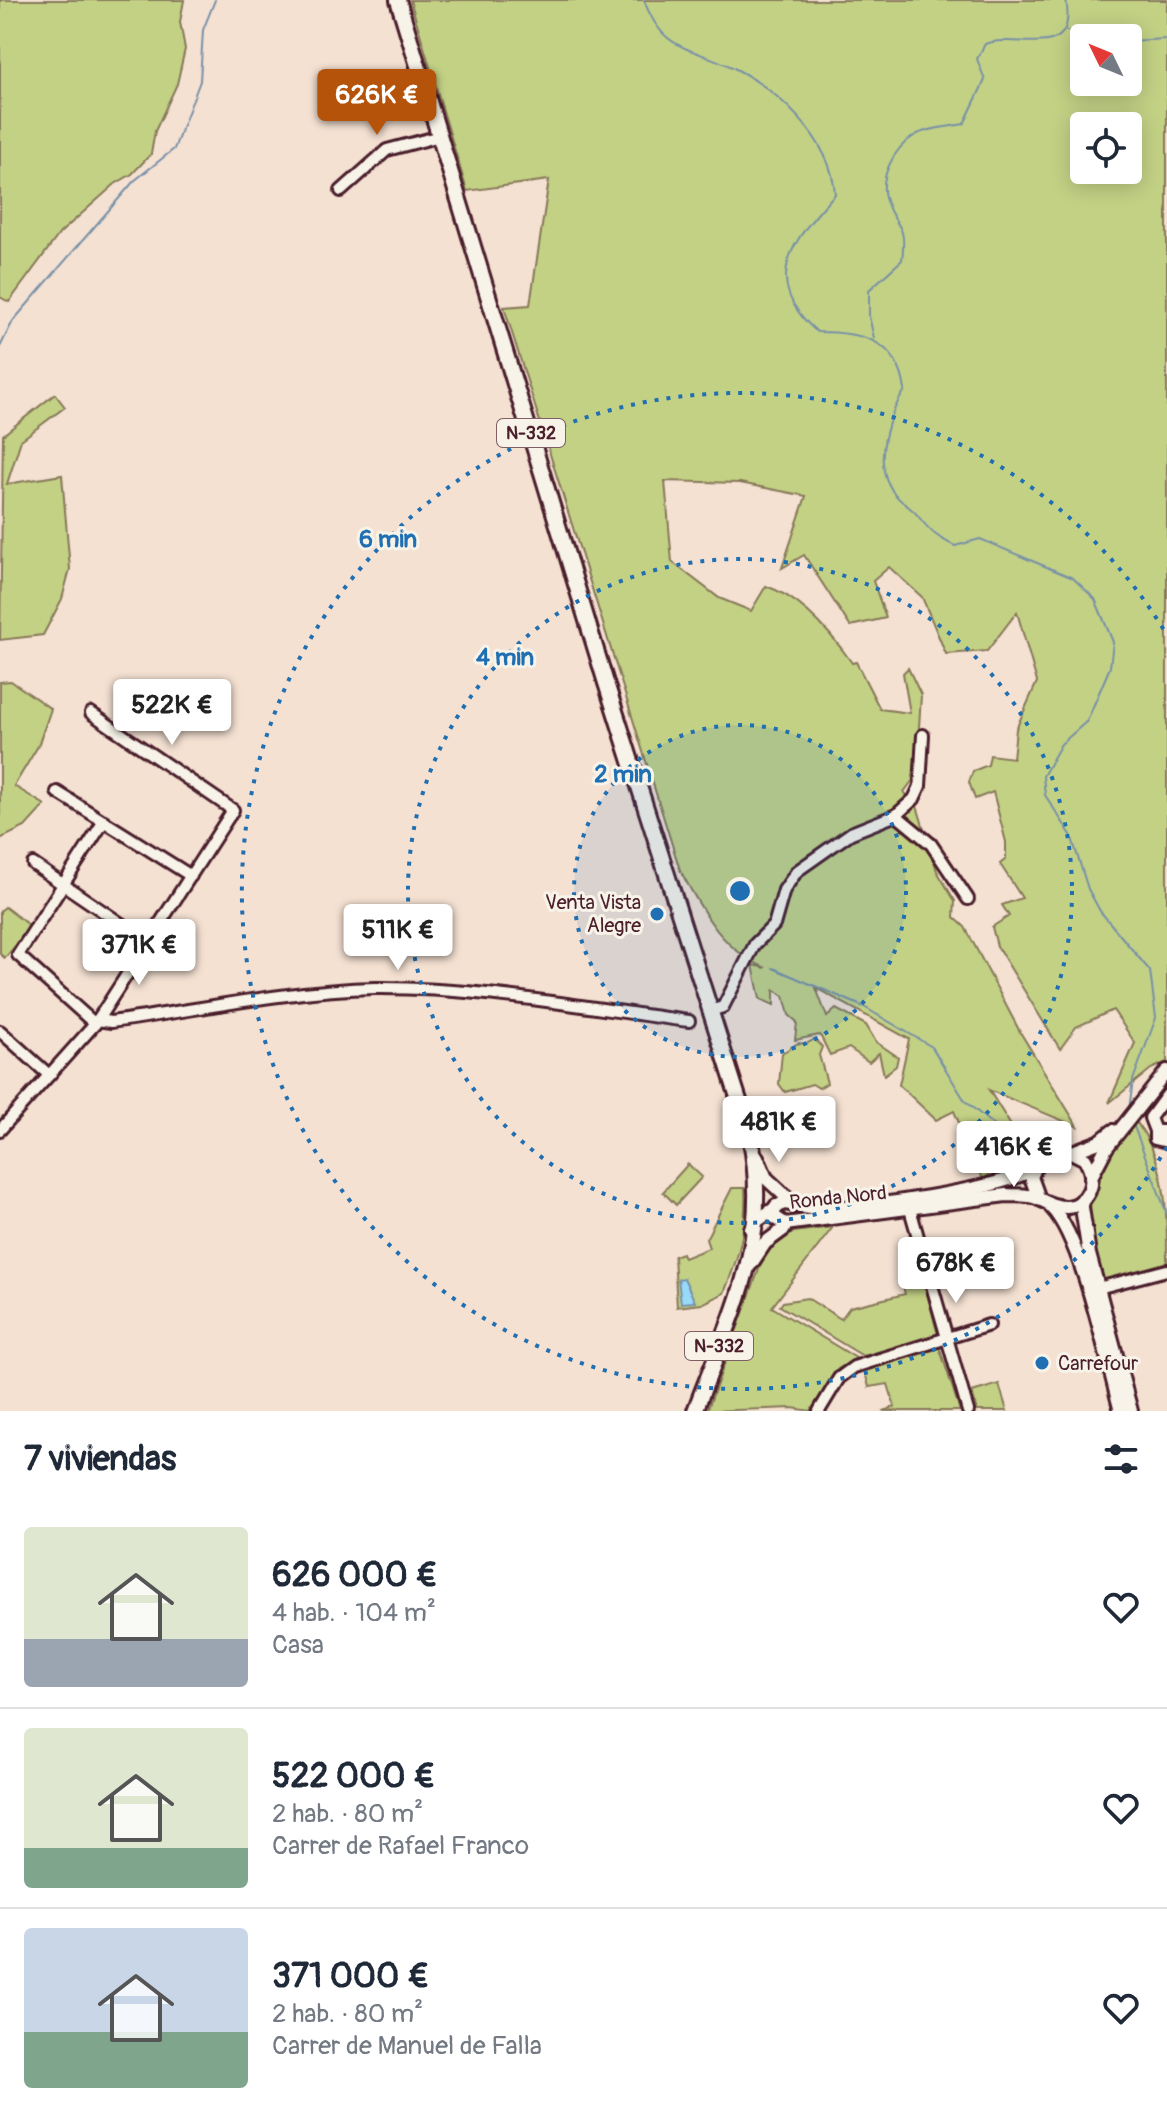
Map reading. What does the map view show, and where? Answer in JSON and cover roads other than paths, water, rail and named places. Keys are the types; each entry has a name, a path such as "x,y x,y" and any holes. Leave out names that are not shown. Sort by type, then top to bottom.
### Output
{"highway":[{"name":"N-332","path":"398,0 750,1135 756,1165 758,1220 743,1282 695,1411"},
{"name":"N-332","path":"689,1411 733,1294 749,1233 753,1198 746,1145 712,1018"}],"main road":[{"name":"Ronda Nord","path":"1081,1201 1089,1190 1091,1177 1106,1148 1167,1071"},
{"name":"Ronda Nord","path":"1051,1207 1039,1199 1006,1195 800,1223 779,1223 773,1216 776,1206 793,1203 818,1209 1005,1183 1032,1169 1049,1150 1063,1148 1075,1151 1099,1142 1138,1106"},
{"path":"750,1135 766,1178 793,1203"},
{"path":"1075,1151 1085,1159 1091,1177"},
{"path":"1032,1169 1031,1185 1039,1199"},
{"path":"753,1198 758,1220 764,1225 784,1229"},
{"path":"1051,1207 1068,1208 1081,1201 1089,1254 1131,1411"},
{"path":"749,1233 758,1220 776,1206"},
{"path":"1051,1207 1065,1225 1078,1258 1121,1411"},
{"path":"743,1282 757,1251 784,1229 800,1223"}],"street":[{"path":"341,191 387,150 440,136"},
{"path":"0,1130 96,1022 233,810 91,713"},
{"path":"712,1018 723,1007 755,944 774,925 784,890 797,871 851,833 896,815 914,799 920,786 923,735"},
{"path":"57,792 191,876"},
{"path":"896,815 931,844 968,899"},
{"path":"104,821 18,955 96,1022 335,990 378,988 511,999 689,1021"},
{"path":"33,864 148,942"},
{"path":"0,1031 49,1075"},
{"path":"1162,1137 1150,1118 1167,1095"},
{"path":"910,1209 968,1411"},
{"path":"1098,1288 1167,1270"},
{"path":"819,1411 839,1378 854,1367 989,1325"}],"water":[{"path":"684,1278 695,1302 681,1303 678,1279"}],"waterway":[{"path":"0,347 13,321 134,181 174,149 200,81 203,30 215,0"},
{"path":"644,0 660,30 669,39 750,77 784,103 800,119 824,155 832,174 835,194 795,245 786,278 789,296 799,313 817,332 862,337 886,349 894,359 905,390 889,423 883,449 885,474 892,491 930,530 948,543 955,546 980,539 1073,578 1095,599 1113,642 1110,667 1087,721 1061,744 1043,776 1045,795 1071,835 1088,889 1100,911 1150,971 1156,1018 1133,1080 1129,1110"},
{"path":"874,338 869,316 869,290 902,260 902,232 884,192 886,173 894,156 919,133 964,124 985,80 977,59 985,44 1054,39 1063,32 1067,20 1066,0"},
{"path":"1066,31 1070,32"},
{"path":"1142,40 1167,39"},
{"path":"773,968 864,1007 932,1047 965,1101 1027,1154"},
{"path":"1133,1124 1167,1214"}],"place":[{"name":"Venta Vista Alegre","path":"657,914"},
{"name":"Carrefour","path":"1042,1363"}]}
